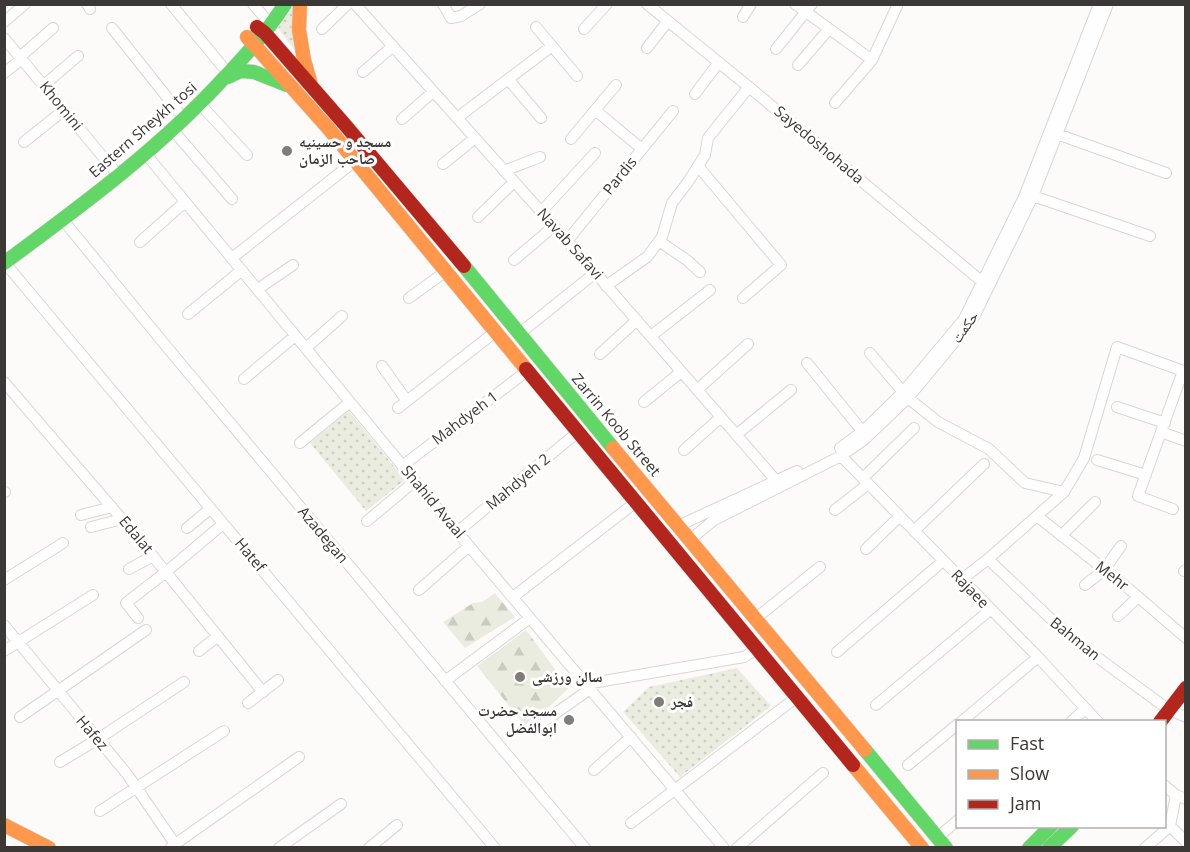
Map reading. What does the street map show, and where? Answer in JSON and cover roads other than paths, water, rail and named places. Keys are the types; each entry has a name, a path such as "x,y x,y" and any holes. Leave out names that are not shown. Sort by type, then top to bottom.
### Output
{"main road":[{"name":"Eastern Sheykh tosi","path":"258,32 273,4"},
{"name":"Eastern Sheykh tosi","path":"4,252 145,153 200,104 223,72 285,4"},
{"path":"300,4 299,30 304,60 314,88 307,94 304,101"},
{"path":"258,32 304,101 922,848"},
{"name":"Zarrin Koob Street","path":"258,32 314,88 942,842"},
{"name":"Eastern Sheykh tosi","path":"4,263 63,220 178,111 223,72"},
{"path":"223,72 254,72 293,87"},
{"path":"688,566 699,568 703,566 705,558"},
{"path":"706,587 709,578 716,576 721,578"},
{"path":"1162,720 1185,688"},
{"path":"4,825 49,848"},
{"path":"1029,848 1049,828"},
{"path":"1049,848 1070,828"}],"street":[{"path":"4,22 25,4"},
{"path":"171,4 223,72"},
{"path":"253,4 258,32"},
{"path":"322,29 348,4"},
{"name":"Navab Safavi","path":"355,4 554,226 779,484"},
{"path":"443,4 451,18 461,16 480,4"},
{"path":"584,29 606,4"},
{"name":"Sayedoshohada","path":"647,4 985,285"},
{"path":"743,17 751,4"},
{"path":"795,4 809,8 829,29 872,60"},
{"path":"835,104 872,60 898,4"},
{"name":"حکمت","path":"985,285 1024,197 1099,4"},
{"name":"حکمت","path":"678,526 841,456 906,395 964,319 1033,196 1108,4"},
{"path":"776,49 809,8"},
{"path":"647,48 668,21"},
{"path":"536,27 577,76"},
{"path":"4,73 52,28"},
{"path":"112,28 178,111"},
{"path":"798,65 829,29"},
{"name":"Khomini","path":"4,38 115,172"},
{"path":"363,72 393,46"},
{"path":"457,118 552,46"},
{"path":"44,85 78,56"},
{"path":"695,94 719,62"},
{"path":"508,79 540,118"},
{"path":"571,139 616,85"},
{"path":"606,286 647,257 662,237 672,203 705,155 708,138 749,87"},
{"path":"402,119 433,92"},
{"path":"200,104 247,156"},
{"path":"24,142 64,110"},
{"path":"595,110 642,148"},
{"name":"Pardis","path":"567,241 673,111"},
{"path":"172,129 232,199"},
{"path":"1058,134 1166,173"},
{"path":"443,164 475,138"},
{"name":"Shahid Avaal","path":"145,153 402,466 675,789 720,846"},
{"path":"541,212 595,153"},
{"path":"504,171 540,157"},
{"path":"232,258 355,161"},
{"path":"698,166 781,265 743,298"},
{"path":"478,217 514,182"},
{"path":"1033,196 1150,236"},
{"path":"140,242 185,202"},
{"name":"Azadegan","path":"63,220 585,848"},
{"path":"514,260 554,226"},
{"path":"659,241 700,272"},
{"name":"Hatef","path":"4,263 495,848"},
{"path":"258,290 293,265"},
{"path":"188,314 242,270"},
{"path":"409,298 445,272"},
{"path":"519,334 595,273"},
{"path":"651,336 710,290"},
{"path":"306,348 342,316"},
{"path":"600,354 637,320"},
{"path":"382,366 402,404 495,332"},
{"path":"244,379 296,336"},
{"path":"697,390 748,344"},
{"path":"961,580 1064,492 1084,458 1117,347 1184,371 1138,496 1173,509"},
{"path":"870,354 906,395 938,422 989,449 1025,483 1064,492"},
{"path":"807,363 865,434"},
{"name":"Mahdyeh 1","path":"402,466 527,371"},
{"path":"644,402 681,372"},
{"name":"Edalat","path":"4,382 153,556 263,692"},
{"path":"736,435 791,390"},
{"path":"300,443 350,402"},
{"path":"1117,407 1163,427 1185,441"},
{"path":"684,450 721,417"},
{"path":"835,510 914,428"},
{"name":"Mahdyeh 2","path":"458,532 578,432"},
{"name":"حکمت","path":"690,540 714,520 865,434"},
{"name":"Rajaee","path":"841,456 1038,657 1096,720"},
{"path":"1097,460 1146,475"},
{"path":"914,531 984,464"},
{"path":"367,521 415,481"},
{"path":"513,597 636,502"},
{"path":"1061,536 1095,502"},
{"path":"81,515 112,507"},
{"path":"187,528 210,509"},
{"path":"866,549 900,516"},
{"name":"Mehr","path":"1037,516 1185,638"},
{"path":"91,527 122,519"},
{"path":"138,618 126,603 223,524"},
{"path":"4,580 63,543"},
{"path":"419,590 469,546"},
{"path":"1085,585 1104,570 1121,546"},
{"path":"129,569 153,556"},
{"name":"Bahman","path":"988,559 1086,649 1169,710 1185,717"},
{"path":"837,652 943,561"},
{"path":"755,619 820,567"},
{"path":"4,651 93,595"},
{"path":"1118,616 1138,597"},
{"path":"876,705 990,610"},
{"path":"445,681 530,618"},
{"name":"Hafez","path":"4,625 137,788 173,846"},
{"path":"20,717 146,630"},
{"path":"199,651 218,636"},
{"path":"546,720 588,686 744,657 757,649"},
{"path":"963,720 1038,657"},
{"path":"248,703 278,680"},
{"path":"60,762 98,740 184,682"},
{"path":"630,823 797,698"},
{"path":"1073,720 1085,709"},
{"path":"908,765 956,725"},
{"path":"100,811 224,731"},
{"path":"594,770 631,737"},
{"path":"173,846 298,757"},
{"path":"737,848 823,772"},
{"path":"1145,848 1170,826 1181,797 1166,786"},
{"path":"279,848 341,804"},
{"path":"942,842 956,821"},
{"path":"369,848 398,825"},
{"path":"1170,826 1185,842"}],"place":[{"name":"مسجد و حسینیه صاحب الزمان","path":"287,151"},
{"name":"سالن ورزشی","path":"520,677"},
{"name":"فجر","path":"659,702"},
{"name":"مسجد حضرت ابوالفضل","path":"569,720"}]}
